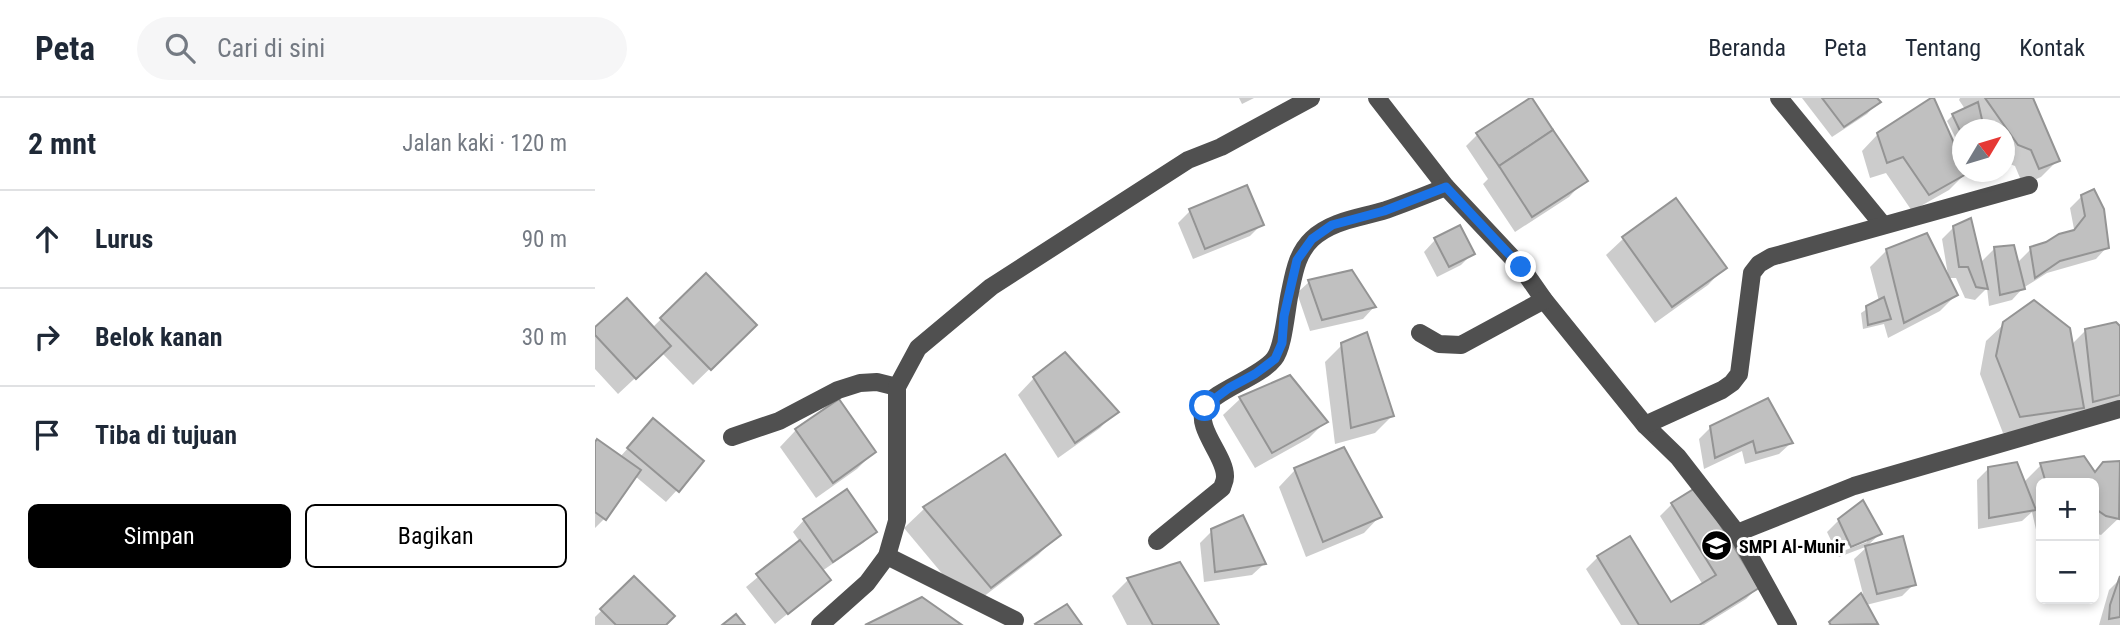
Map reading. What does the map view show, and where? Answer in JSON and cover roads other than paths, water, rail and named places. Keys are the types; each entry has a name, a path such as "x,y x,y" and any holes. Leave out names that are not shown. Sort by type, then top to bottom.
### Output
{"street":[{"path":"820,625 867,583 887,556 897,521 897,387 918,348 991,287 1188,160 1221,147 1311,98"},
{"path":"1377,98 1446,187 1521,267 1544,300 1645,425 1678,457 1737,533 1788,625"},
{"path":"1779,98 1883,225"},
{"path":"1645,425 1722,390 1739,374 1752,273 1759,264 1771,257 2029,185"},
{"path":"1157,541 1221,488 1225,477 1202,419 1205,406 1275,359 1282,343 1284,316 1297,260 1312,239 1332,225 1384,211 1446,187"},
{"path":"1420,333 1439,344 1461,345 1544,300"},
{"path":"732,437 779,421 838,390 860,383 877,382 897,387"},
{"path":"1737,533 1854,486 2120,409"},
{"path":"887,556 1015,620"}],"place":[{"name":"SMPI Al-Munir","path":"1716,546"}]}
